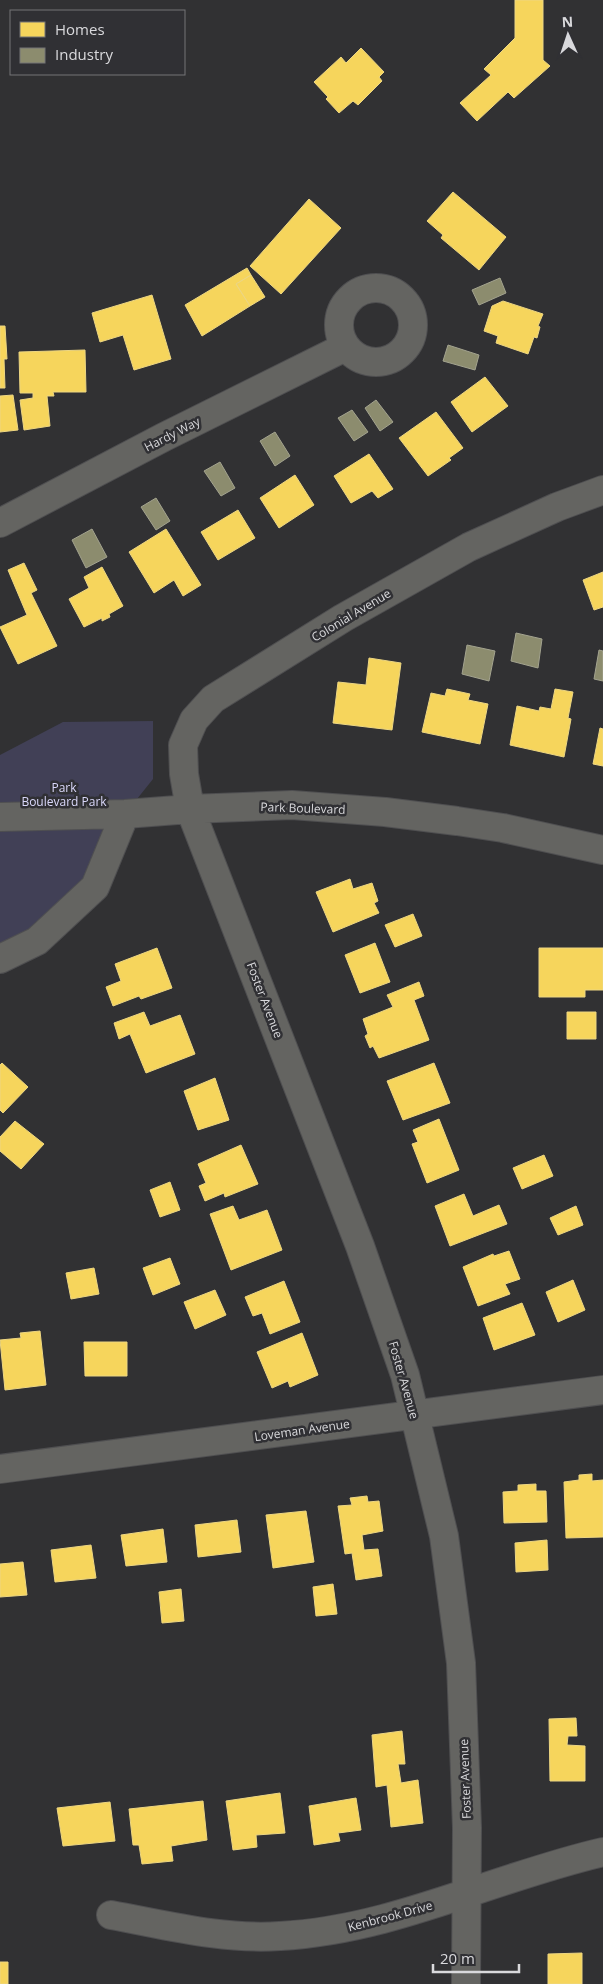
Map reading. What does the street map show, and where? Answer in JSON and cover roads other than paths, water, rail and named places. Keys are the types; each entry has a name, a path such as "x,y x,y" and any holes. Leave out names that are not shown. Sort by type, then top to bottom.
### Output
{"street":[{"name":"Hardy Way","path":"0,523 164,437 345,347"},
{"name":"Colonial Avenue","path":"190,809 184,774 183,745 194,720 214,699 343,618 469,547 557,507 603,490"},
{"name":"Park Boulevard","path":"0,817 125,814 292,805 385,812 503,828 603,850"},
{"name":"Foster Avenue","path":"190,809 360,1246 405,1375 444,1536 461,1663 468,1893 466,1984"},
{"path":"0,959 37,941 95,887 125,814"},
{"name":"Loveman Avenue","path":"0,1469 603,1390"},
{"name":"Kenbrook Drive","path":"111,1915 214,1934 280,1936 353,1927 426,1908 534,1871 603,1852"}],"park label":[{"name":"Park Boulevard Park","path":"64,794"}]}
